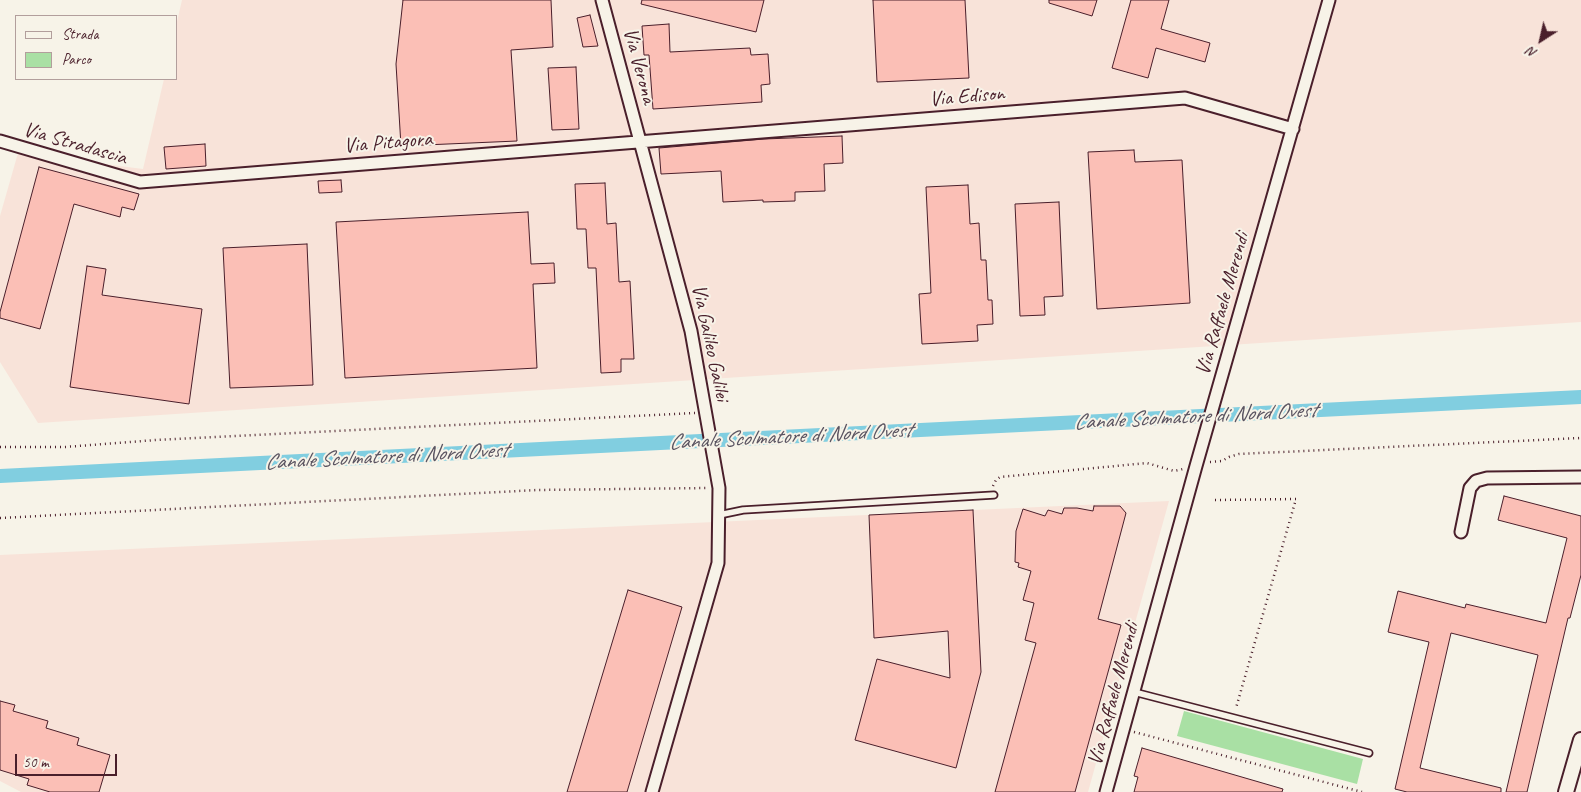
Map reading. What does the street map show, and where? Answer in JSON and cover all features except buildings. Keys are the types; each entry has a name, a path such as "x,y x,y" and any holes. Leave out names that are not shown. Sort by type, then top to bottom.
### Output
{"street":[{"name":"Via Verona","path":"602,0 639,142"},
{"name":"Via Raffaele Merendi","path":"1106,792 1197,460 1329,0"},
{"name":"Via Edison","path":"639,142 1185,98 1293,129"},
{"name":"Via Stradascia","path":"0,141 140,182"},
{"name":"Via Pitagora","path":"140,182 639,142"},
{"name":"Via Galileo Galilei","path":"639,142 692,331 718,482 719,515 718,563 653,790"},
{"path":"1461,532 1470,488 1476,481 1487,478 1581,477"},
{"path":"1568,788 1581,740"}],"lane":[{"path":"719,515 743,510 994,495"},
{"path":"1134,692 1368,754"}],"path":[{"path":"0,447 65,447 156,440 706,417"},
{"path":"994,495 993,486 1000,477 1147,463 1174,471 1197,460 1222,461 1239,454 1581,438"},
{"path":"0,518 718,482"},
{"path":"1215,500 1296,499 1233,718"},
{"path":"1124,729 1362,792"}],"shaded area":[{"path":"182,0 1581,0 1581,322 38,423 0,362 0,216 18,153 143,169 164,80 178,80 178,17"},
{"path":"1169,501 1088,792 21,792 0,781 0,555"}],"green space":[{"path":"1184,711 1363,759 1357,784 1177,736"}],"waterway":[{"name":"Canale Scolmatore di Nord Ovest","path":"0,476 1581,397"}]}
